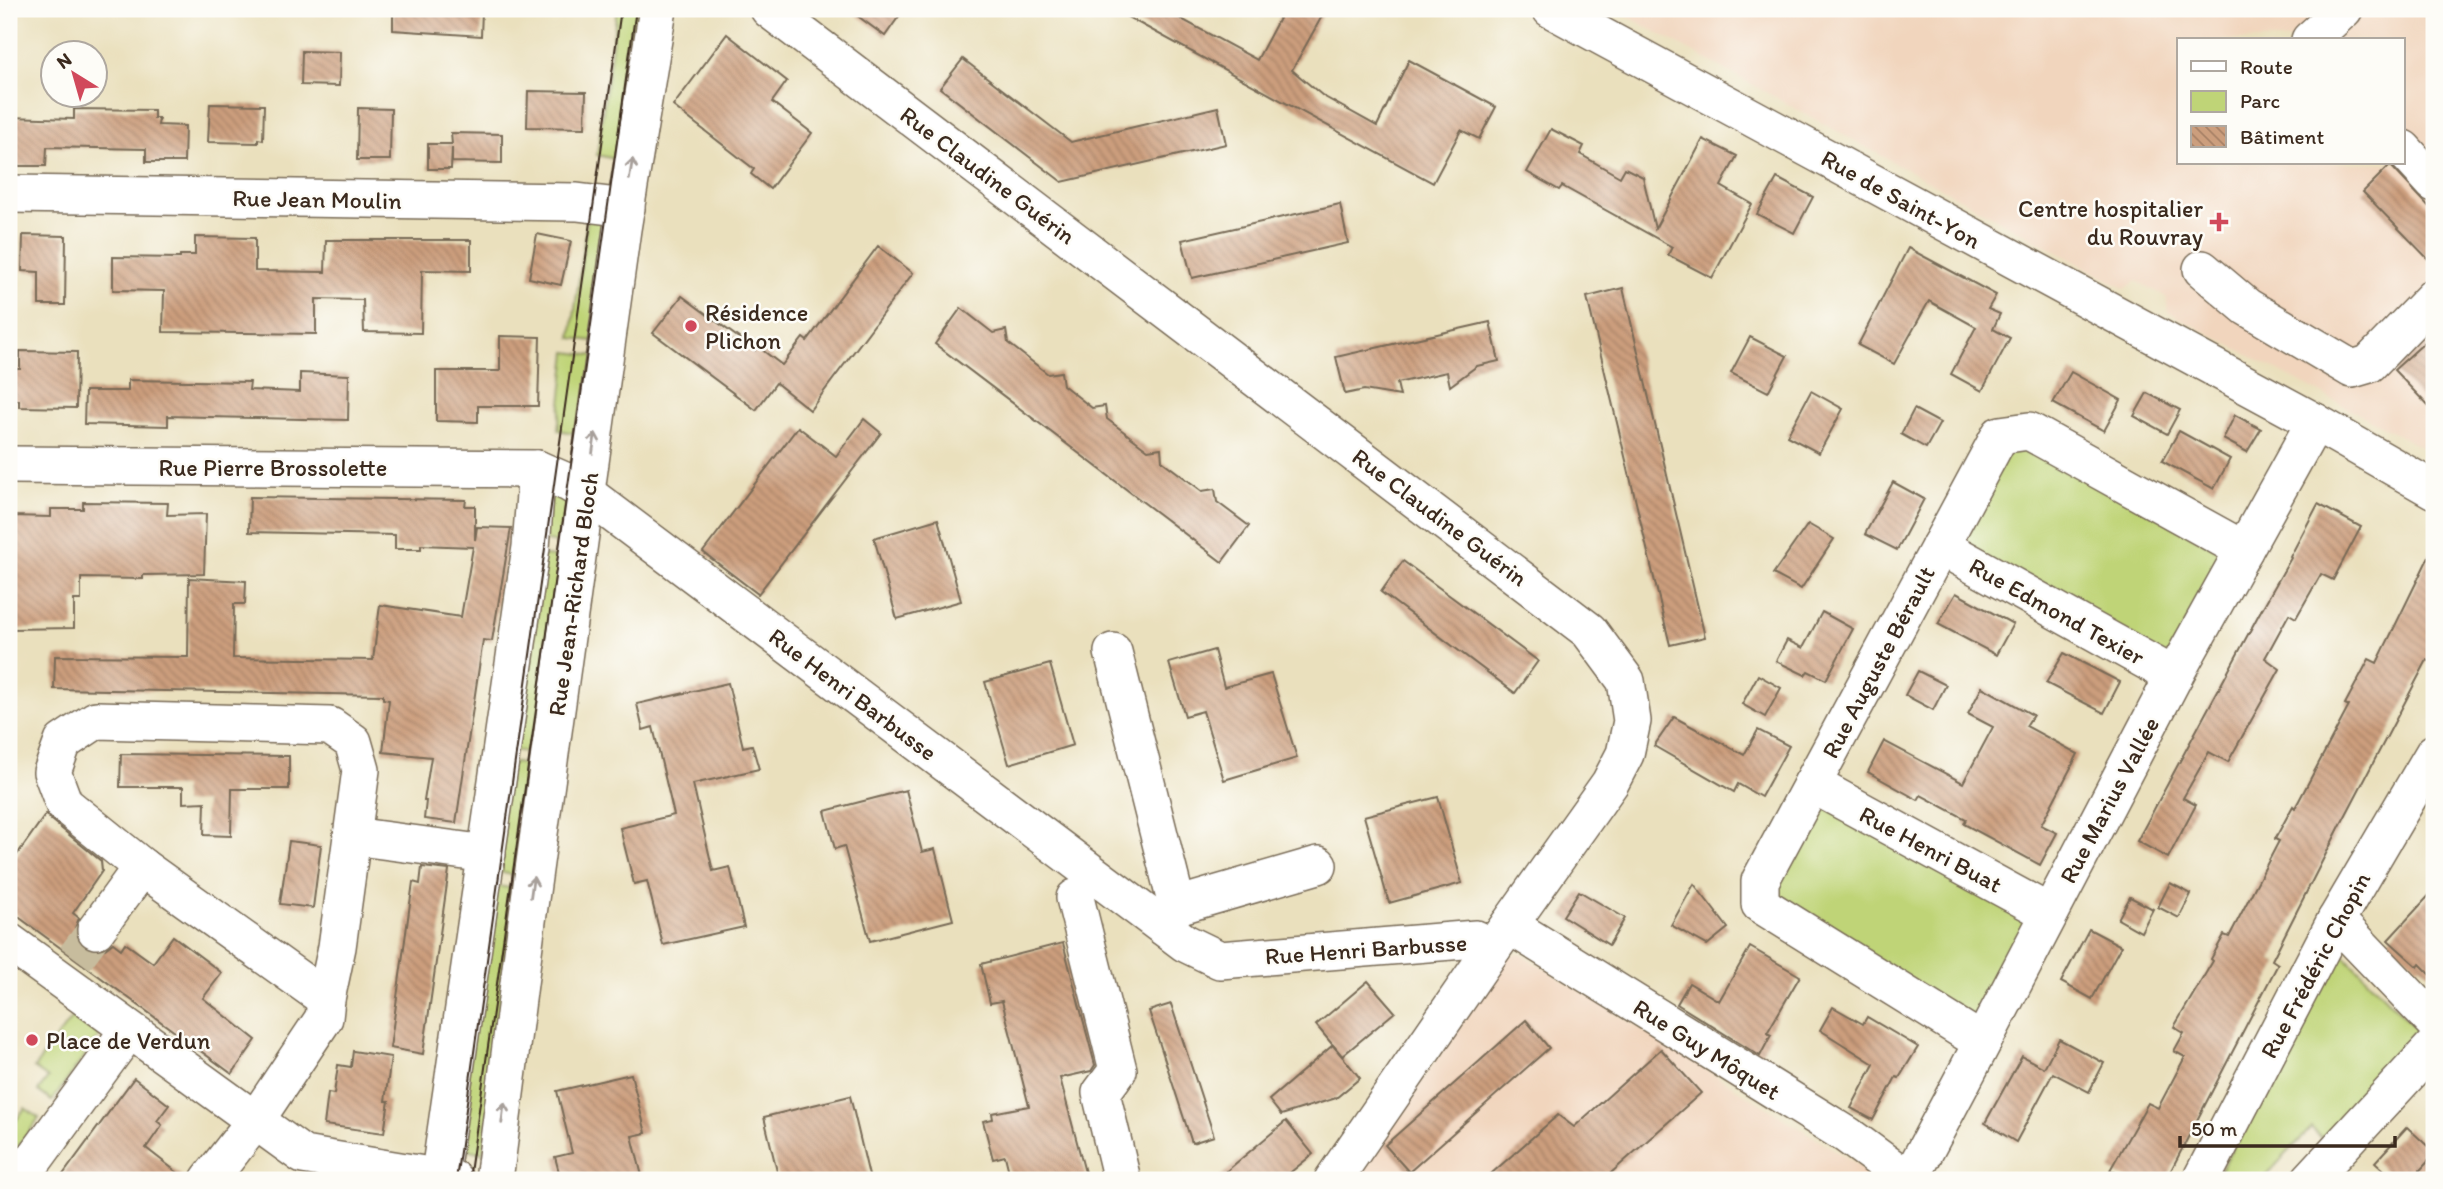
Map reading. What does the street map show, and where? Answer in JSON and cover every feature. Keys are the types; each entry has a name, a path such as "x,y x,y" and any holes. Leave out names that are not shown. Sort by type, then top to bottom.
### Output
{"street":[{"name":"Rue Jean-Richard Bloch","path":"494,1180 625,208 658,9"},
{"name":"Rue Claudine Guérin","path":"769,9 1589,631 1626,681 1632,721 1625,754 1610,783 1333,1180"},
{"name":"Rue de Saint-Yon","path":"1551,9 2315,422 2434,490"},
{"path":"2313,38 2344,9"},
{"path":"2404,150 2434,183"},
{"name":"Rue Jean Moulin","path":"9,194 585,204 625,208"},
{"path":"2202,269 2247,307 2352,369 2368,364 2431,308"},
{"name":"Rue Marius Vallée","path":"1906,1180 1982,1042 2174,676 2315,422"},
{"name":"Rue Auguste Bérault","path":"1982,1042 1760,904 1760,881 2000,435 2029,431 2245,550"},
{"name":"Rue Pierre Brossolette","path":"9,465 537,469"},
{"name":"Rue Jean-Richard Bloch","path":"444,1180 531,547 537,469"},
{"name":"Rue Henri Barbusse","path":"537,469 587,494 1170,917 1185,943 1220,960 1501,937"},
{"name":"Rue Edmond Texier","path":"1940,546 2174,676"},
{"path":"1113,652 1170,917 1318,865"},
{"path":"209,1180 255,1121 324,1018 337,947 360,770 353,743 330,726 96,720 63,742 52,772 64,804 142,867 326,999"},
{"name":"Rue Frédéric Chopin","path":"2200,1180 2336,920 2434,753"},
{"name":"Rue Henri Buat","path":"1812,784 2049,913"},
{"path":"352,836 487,854"},
{"path":"76,956 142,867"},
{"path":"1075,898 1118,1070 1101,1093 1122,1180"},
{"path":"2336,920 2434,1022"},
{"name":"Rue Guy Môquet","path":"1501,937 1847,1135 1892,1168 1899,1180"},
{"path":"9,942 76,956 129,1030 303,1155 444,1180"},
{"path":"19,1180 129,1030"},
{"path":"2310,1180 2434,1046"}],"shaded area":[{"name":"Centre hospitalier du Rouvray","path":"1614,9 2434,9 2434,454 2168,312 2166,297 2136,281 2125,289"},
{"path":"1521,954 1868,1171 1864,1180 1353,1180 1508,956"}],"green space":[{"path":"617,9 650,9 628,162 597,155"},
{"path":"588,214 610,220 601,342 571,338"},
{"path":"567,352 597,356 588,436 558,430"},
{"path":"2018,438 2225,554 2165,661 1953,541"},
{"path":"549,483 571,496 572,545 540,540"},
{"path":"539,555 570,559 543,754 511,750"},
{"path":"509,762 542,767 525,877 493,871"},
{"path":"1817,798 2031,915 1972,1022 1770,899"},
{"path":"491,885 523,890 483,1153 453,1146"},
{"path":"2338,952 2421,1034 2325,1141 2311,1128 2262,1180 2215,1180"},
{"path":"76,1012 100,1029 101,1033 52,1101 38,1091 48,1078 34,1068"},
{"path":"25,1108 39,1118 9,1159 9,1130"}],"building":[{"path":"393,9 482,11 481,36 393,30"},
{"path":"848,9 904,9 885,36"},
{"path":"1113,9 1163,9 1257,60 1284,9 1326,9 1292,70 1323,96 1377,126 1409,60 1496,107 1479,139 1461,130 1433,183"},
{"path":"727,34 787,81 772,102 812,133 770,189 751,174 754,169 673,106"},
{"path":"302,51 340,52 339,86 301,85"},
{"path":"963,59 1071,142 1218,107 1226,144 1062,182 940,88"},
{"path":"528,91 586,92 585,128 527,127"},
{"path":"210,104 264,105 263,140 258,139 258,143 208,142"},
{"path":"358,108 391,109 390,160 357,160"},
{"path":"74,109 154,110 154,118 159,118 158,125 185,126 184,162 146,162 146,149 47,147 46,166 9,166 9,117 74,119"},
{"path":"1551,129 1584,146 1580,154 1620,177 1625,168 1643,177 1655,229 1703,139 1737,156 1721,186 1752,204 1712,278 1668,255 1672,247 1562,186 1559,190 1527,172"},
{"path":"451,133 502,134 502,163 452,162 452,148 451,169 428,169 428,144 452,144"},
{"path":"2390,165 2434,212 2434,265 2363,192"},
{"path":"1777,178 1813,197 1794,233 1757,214"},
{"path":"1340,204 1348,243 1192,278 1182,240"},
{"path":"537,234 571,241 561,285 529,278"},
{"path":"23,235 66,236 65,305 39,305 39,272 22,271"},
{"path":"195,237 255,238 255,271 325,272 326,240 471,240 471,271 422,270 421,333 364,332 363,300 316,299 316,334 163,332 164,291 113,290 113,257 180,258 180,255 195,255"},
{"name":"Résidence Plichon","path":"878,246 913,273 810,410 776,383 756,410 653,333 682,296 755,350 757,346 782,365 803,338 807,341"},
{"path":"1908,248 1996,295 1988,309 2000,314 1993,329 2010,338 1982,391 1951,374 1976,327 1929,301 1894,364 1858,345"},
{"path":"1623,288 1705,637 1670,645 1587,297"},
{"path":"961,308 993,333 1006,330 1008,343 1048,374 1061,372 1063,385 1092,408 1105,406 1107,419 1148,450 1161,448 1162,461 1202,491 1215,489 1217,502 1249,526 1222,562 935,344"},
{"path":"1490,322 1499,361 1477,366 1450,386 1447,372 1397,383 1400,396 1364,390 1345,394 1336,357"},
{"path":"500,336 540,337 538,406 478,406 478,422 436,421 436,371 500,371"},
{"path":"1750,337 1787,356 1768,392 1731,373"},
{"path":"2424,343 2434,354 2434,412 2394,370"},
{"path":"20,351 77,352 76,408 19,407 19,400 9,400 9,369 20,369"},
{"path":"2071,372 2121,400 2104,431 2053,403"},
{"path":"300,373 349,375 348,420 168,416 168,426 84,424 85,391 128,391 128,380 250,382 249,390 300,392"},
{"path":"1811,391 1843,409 1819,453 1787,436"},
{"path":"2147,393 2180,410 2167,434 2134,416"},
{"path":"1914,409 1940,423 1926,448 1901,434"},
{"path":"2235,415 2261,429 2247,452 2223,439"},
{"path":"864,419 881,433 758,594 703,552 798,427 836,456"},
{"path":"2179,431 2230,459 2214,489 2162,461"},
{"path":"1893,482 1924,499 1897,550 1865,534"},
{"path":"250,497 466,500 465,506 475,506 475,540 477,527 511,528 492,641 483,640 456,823 424,819 431,757 383,752 389,700 383,699 383,695 54,689 55,656 188,657 189,578 246,581 245,604 234,604 233,658 373,660 380,605 461,617 473,547 421,545 421,549 395,549 395,535 249,532"},
{"path":"83,502 168,503 167,515 206,514 204,574 143,575 143,579 81,578 81,600 74,600 74,628 9,629 11,516 51,517 51,509 83,509"},
{"path":"2318,504 2361,527 2333,580 2321,574 2296,618 2289,614 2265,658 2280,669 2228,762 2209,752 2183,798 2196,805 2168,858 2137,841"},
{"path":"938,519 961,601 897,619 874,538"},
{"path":"1808,524 1834,539 1801,589 1773,574"},
{"path":"2434,546 2434,663 2427,660 2340,826 2272,960 2278,964 2166,1180 2129,1180 2110,1170 2148,1103 2158,1108 2185,1057 2174,1051 2184,1033 2174,1027 2213,961 2211,959 2224,935 2229,937 2279,841 2275,839 2293,806 2295,808 2349,706 2345,704 2369,659 2377,663"},
{"path":"1403,561 1538,661 1515,693 1381,592"},
{"path":"1956,593 2013,624 1996,655 1938,624"},
{"path":"1822,612 1853,629 1826,680 1808,671 1805,675 1776,661 1787,640 1803,648"},
{"path":"1214,650 1224,687 1271,674 1297,758 1224,780 1203,711 1185,716 1169,663"},
{"path":"2064,653 2120,682 2104,713 2046,683"},
{"path":"1050,664 1073,745 1009,764 985,682"},
{"path":"1918,671 1946,685 1933,710 1905,695"},
{"path":"1758,675 1781,688 1765,717 1742,704"},
{"path":"728,683 743,747 752,745 759,769 693,784 713,871 730,867 744,927 663,945 647,881 634,884 620,828 674,815 653,727 643,730 637,704"},
{"path":"1982,687 2033,715 2026,726 2078,754 2041,825 2057,833 2040,865 1964,824 1966,819 1921,795 1918,800 1868,772 1884,741 1963,783 1993,727 1968,714"},
{"path":"1674,717 1744,755 1758,730 1789,746 1761,797 1738,784 1734,792 1654,746"},
{"path":"121,754 289,756 289,789 232,789 231,836 204,835 205,802 183,803 183,787 120,787"},
{"path":"906,790 922,852 935,849 953,920 870,941 844,846 835,849 825,811"},
{"path":"1438,797 1462,883 1389,903 1364,816"},
{"path":"46,814 101,861 102,871 73,913 79,918 75,928 77,938 83,946 94,951 105,949 113,943 121,949 125,943 153,963 173,936 222,973 203,998 256,1040 232,1074 9,910 9,866"},
{"path":"289,841 321,845 313,908 280,904"},
{"path":"422,867 449,870 423,1054 390,1048 413,882 420,884"},
{"path":"2170,883 2191,894 2179,918 2158,907"},
{"path":"1694,884 1728,928 1707,945 1671,925"},
{"path":"2434,890 2434,978 2388,940"},
{"path":"1579,891 1625,918 1609,945 1563,916"},
{"path":"2130,897 2153,909 2141,932 2118,919"},
{"path":"2089,929 2121,946 2092,999 2061,982"},
{"path":"1063,943 1095,1065 1091,1071 1060,1078 1087,1180 1011,1180 1005,1156 993,1159 983,1121 993,1119 992,1113 1029,1106 1002,1001 990,1003 981,964"},
{"path":"1750,947 1800,976 1767,1033 1771,1035 1760,1056 1677,1004 1689,983 1719,1001"},
{"path":"1368,981 1395,1012 1342,1056 1316,1025"},
{"path":"1171,1004 1214,1136 1192,1143 1149,1011"},
{"path":"1833,1007 1863,1024 1867,1017 1918,1047 1899,1078 1896,1077 1873,1120 1851,1108 1874,1064 1820,1030"},
{"path":"1526,1020 1549,1048 1409,1172 1385,1145"},
{"path":"2059,1039 2104,1063 2089,1092 2053,1073 2016,1142 1985,1123 2022,1056 2044,1068"},
{"path":"1333,1045 1360,1078 1336,1098 1281,1115 1269,1100"},
{"path":"1661,1049 1701,1093 1603,1180 1484,1180 1558,1115 1574,1127"},
{"path":"353,1051 391,1057 384,1133 324,1125 328,1093 334,1094 338,1065 351,1067"},
{"path":"631,1074 646,1133 632,1136 643,1180 561,1180 555,1157 572,1153 557,1091"},
{"path":"134,1078 169,1105 157,1121 162,1125 146,1148 187,1180 59,1180"},
{"path":"850,1096 870,1180 779,1180 764,1117"},
{"path":"1286,1121 1313,1154 1281,1180 1216,1180"},
{"path":"2407,1127 2434,1155 2411,1180 2395,1180 2375,1162"}],"tunnel":[{"path":"75,958 96,930"}],"tram line":[{"path":"456,1180 621,9"},
{"path":"469,1180 636,9"}],"place":[{"name":"Centre hospitalier du Rouvray","path":"2219,222"},
{"name":"Résidence Plichon","path":"691,326"},
{"name":"Place de Verdun","path":"32,1040"}]}
